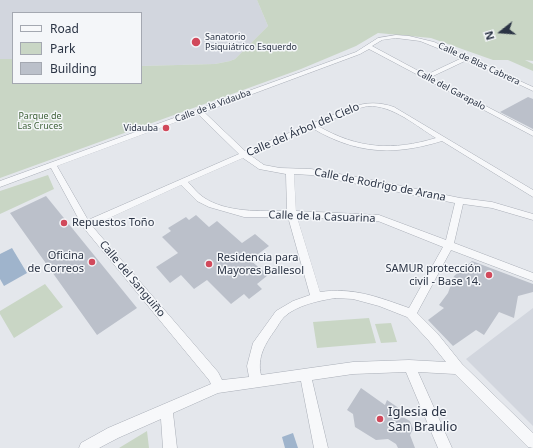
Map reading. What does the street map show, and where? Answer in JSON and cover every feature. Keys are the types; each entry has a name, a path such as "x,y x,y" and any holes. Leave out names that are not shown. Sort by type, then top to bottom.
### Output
{"street":[{"name":"Calle de la Vidauba","path":"0,184 351,56 364,50 375,41 386,37 400,37 426,41"},
{"name":"Calle de Blas Cabrera","path":"426,41 468,58 533,89"},
{"name":"Calle del Garapalo","path":"370,46 533,134"},
{"path":"426,77 468,58"},
{"name":"Calle del Árbol del Cielo","path":"86,225 182,181 359,106 375,104 392,108 533,194"},
{"name":"Calle de Rodrigo de Arana","path":"199,111 244,155 262,167 270,170 311,172 373,182 460,201 492,205 533,217"},
{"path":"313,126 342,142 387,151 425,145 442,139"},
{"name":"Calle del Sanguiño","path":"53,165 86,225 214,376 218,387"},
{"path":"290,172 292,214 316,297"},
{"name":"Calle de la Casuarina","path":"182,181 200,199 225,209 244,214 292,214 379,218 533,277"},
{"path":"411,314 449,245 460,201"},
{"path":"256,382 253,366 259,343 280,314 297,304 316,297 335,294 353,295 411,314 433,337 458,368 533,442"},
{"path":"86,448 113,433 218,387 353,368 409,366 458,368"},
{"path":"409,366 445,448"},
{"path":"305,374 321,448"},
{"path":"166,409 170,448"}],"shaded area":[{"name":"Sanatorio Psiquiátrico Esquerdo","path":"0,0 257,0 268,26 235,59 230,61 215,64 142,66 142,12 12,12 12,59 0,59"},
{"path":"533,308 533,426 466,359"}],"green space":[{"name":"Parque de Las Cruces","path":"257,0 533,0 533,61 525,60 533,64 533,71 508,60 493,60 431,38 378,33 356,46 301,69 0,178 0,59 12,59 12,84 142,84 142,66 215,64 230,61 235,59 268,26"},
{"path":"48,175 54,189 0,214 0,191"},
{"path":"45,284 63,307 14,338 0,314 0,311"},
{"path":"369,318 376,343 317,348 313,322"},
{"path":"391,323 397,342 381,343 375,324"},
{"path":"147,431 149,448 119,448"}],"water":[{"path":"12,248 27,273 4,286 0,279 0,254"},
{"path":"293,433 298,448 285,448 282,437"}],"building":[{"path":"528,97 533,99 533,129 500,112"},
{"path":"46,196 137,308 97,335 10,213"},
{"name":"Residencia para Mayores Ballesol","path":"196,215 209,227 217,221 242,243 255,234 269,246 250,260 268,275 257,284 262,289 249,299 244,294 231,304 207,280 194,289 181,275 170,283 156,267 178,253 162,237 171,231 168,228 186,217 189,220"},
{"path":"472,261 533,284 533,292 518,296 514,318 499,312 484,335 476,330 453,346 428,320 444,308 439,305 448,293 454,276"},
{"name":"Iglesia de San Braulio","path":"361,388 385,405 387,400 403,411 401,416 410,421 413,429 410,435 415,448 398,448 396,444 388,439 376,440 355,427 353,414 347,410"}],"place":[{"name":"Sanatorio Psiquiátrico Esquerdo","path":"196,42"},
{"name":"Vidauba","path":"166,128"},
{"name":"Repuestos Toño","path":"64,223"},
{"name":"Oficina de Correos","path":"92,262"},
{"name":"Residencia para Mayores Ballesol","path":"209,264"},
{"name":"SAMUR protección civil - Base 14.","path":"489,275"},
{"name":"Iglesia de San Braulio","path":"380,419"}]}
